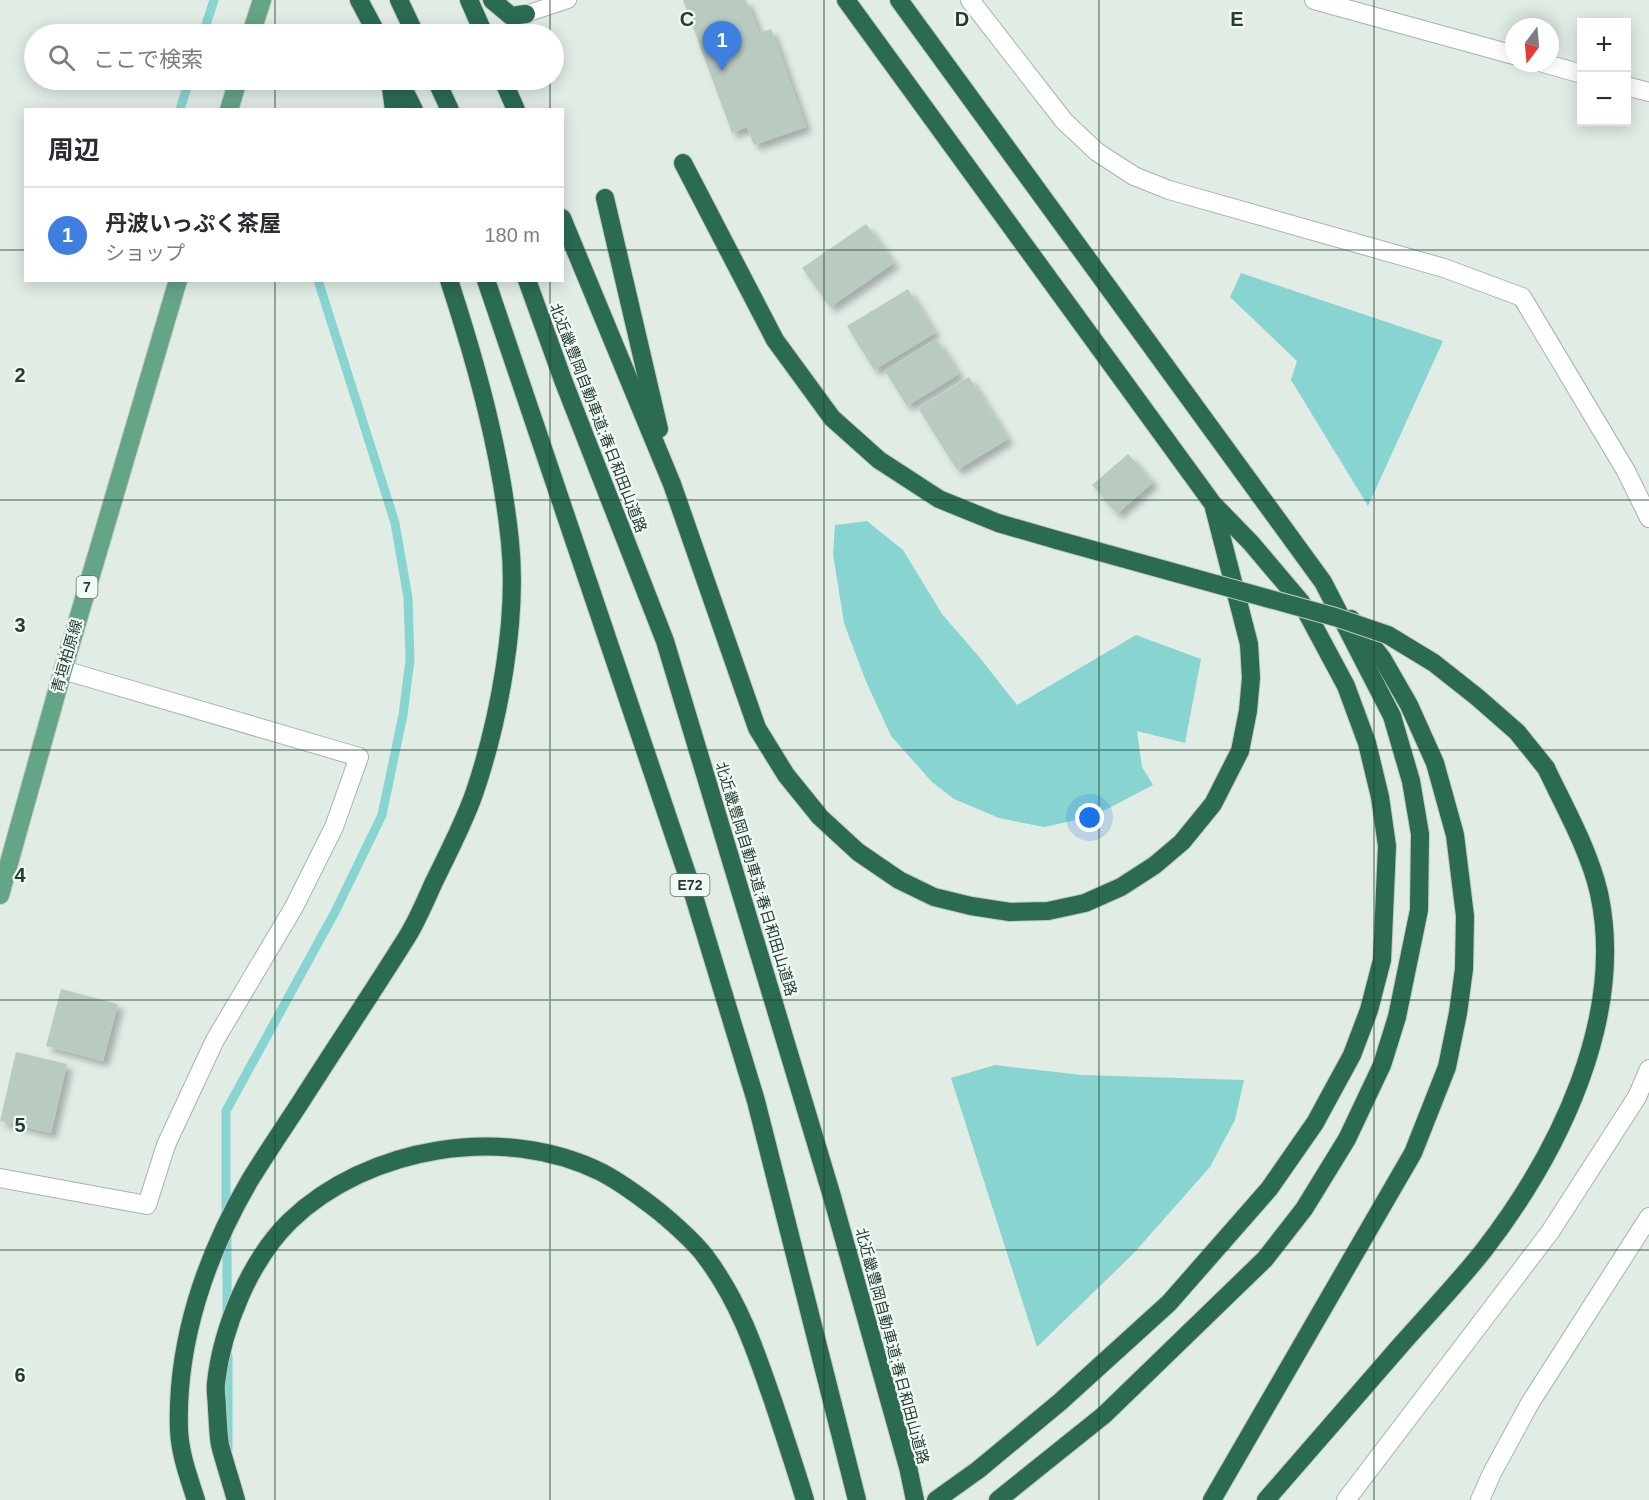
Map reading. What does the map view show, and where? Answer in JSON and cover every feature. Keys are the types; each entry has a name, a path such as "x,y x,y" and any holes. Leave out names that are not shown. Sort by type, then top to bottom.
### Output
{"highway":[{"path":"399,0 410,24"},
{"path":"469,0 480,24"},
{"path":"492,0 511,16 526,14"},
{"path":"846,0 1213,504 1251,543 1301,602 1346,686 1367,743 1380,797 1388,846 1383,960 1369,1010 1352,1055 1315,1123 1269,1189 1169,1303 1060,1402 978,1470 936,1500"},
{"path":"899,0 1323,582 1382,658 1409,705 1435,763 1455,835 1465,916 1464,969 1447,1067 1413,1153 1212,1500"},
{"path":"360,1 372,24"},
{"path":"391,90 394,108"},
{"path":"404,90 413,108"},
{"path":"441,90 449,108"},
{"path":"507,90 515,108"},
{"path":"683,163 775,340 832,418 879,460 939,499 998,523 1335,617 1388,635 1434,663 1517,732 1546,768 1588,859 1599,894 1604,939 1603,978 1597,1025 1584,1072 1561,1126 1537,1170 1483,1251 1266,1500"},
{"path":"605,198 672,484"},
{"path":"564,223 672,484 757,728 793,784 820,817 858,852 899,880 934,897 1010,912 1048,911 1085,903 1121,887 1155,865 1182,842 1213,804 1240,752 1250,689 1249,644 1213,504"},
{"path":"196,1500 187,1472 179,1433 180,1382 186,1338 203,1282 249,1182 409,934 473,796 493,729 504,669 510,617 510,545 499,464 473,353 450,282"},
{"name":"E72","path":"487,282 692,891 756,1101 857,1500"},
{"name":"北近畿豊岡自動車道;春日和田山道路","path":"528,282 562,380 665,641 831,1193 908,1467 915,1500"},
{"path":"998,1500 1104,1415 1265,1259 1304,1209 1347,1139 1382,1065 1397,1017 1419,910 1420,834 1411,781 1392,716 1323,582"},
{"path":"236,1500 219,1443 216,1384 224,1344 238,1298 260,1258 290,1221 326,1193 367,1170 407,1157 453,1147 509,1147 541,1153 600,1172 642,1197 677,1227 704,1255 728,1290 750,1333 805,1500"}],"main road":[{"path":"254,24 262,0"},
{"path":"230,108 235,90"},
{"name":"青垣柏原線","path":"0,895 63,670 177,282"}],"street":[{"path":"970,0 1064,121 1097,152 1134,176 1169,190 1444,267 1522,297 1626,471 1649,518"},
{"path":"1314,0 1505,53"},
{"path":"1559,68 1577,73"},
{"path":"1631,87 1649,92"},
{"path":"0,1178 147,1205 166,1145 210,1050 294,906 314,867 334,827 359,757 63,670"},
{"path":"1346,1500 1550,1232 1638,1098 1649,1069"},
{"path":"1480,1500 1530,1403 1571,1336 1647,1225"}],"lane":[{"path":"526,14 568,0"}],"water":[{"path":"1241,273 1443,341 1368,506 1291,380 1297,361 1230,297"},
{"path":"867,521 903,550 942,614 1017,705 1136,635 1201,659 1185,743 1137,731 1142,767 1153,785 1094,816 1044,827 999,818 954,799 932,782 891,736 865,679 844,623 833,554 835,525"},
{"path":"995,1065 1082,1075 1244,1080 1235,1120 1210,1167 1133,1254 1037,1347 951,1078"}],"building":[{"path":"683,0 746,0 759,33 771,29 806,127 754,145 747,127 732,133"},
{"path":"866,224 894,263 830,307 802,268"},
{"path":"908,289 935,333 874,370 847,326"},
{"path":"936,339 959,374 907,406 885,371"},
{"path":"969,377 1008,439 957,470 918,408"},
{"path":"1128,454 1153,482 1117,514 1092,485"},
{"path":"61,989 118,1004 103,1061 46,1046"},
{"path":"16,1052 67,1064 51,1133 0,1121"}],"waterway":[{"path":"206,24 214,0"},
{"path":"181,108 186,90"},
{"path":"226,1216 226,1111 335,912 382,815 403,715 410,660 408,598 395,523 319,282"},
{"path":"227,1233 227,1315"},
{"path":"228,1356 228,1450"}],"place":[{"name":"丹波いっぷく茶屋","path":"722,71"}]}
